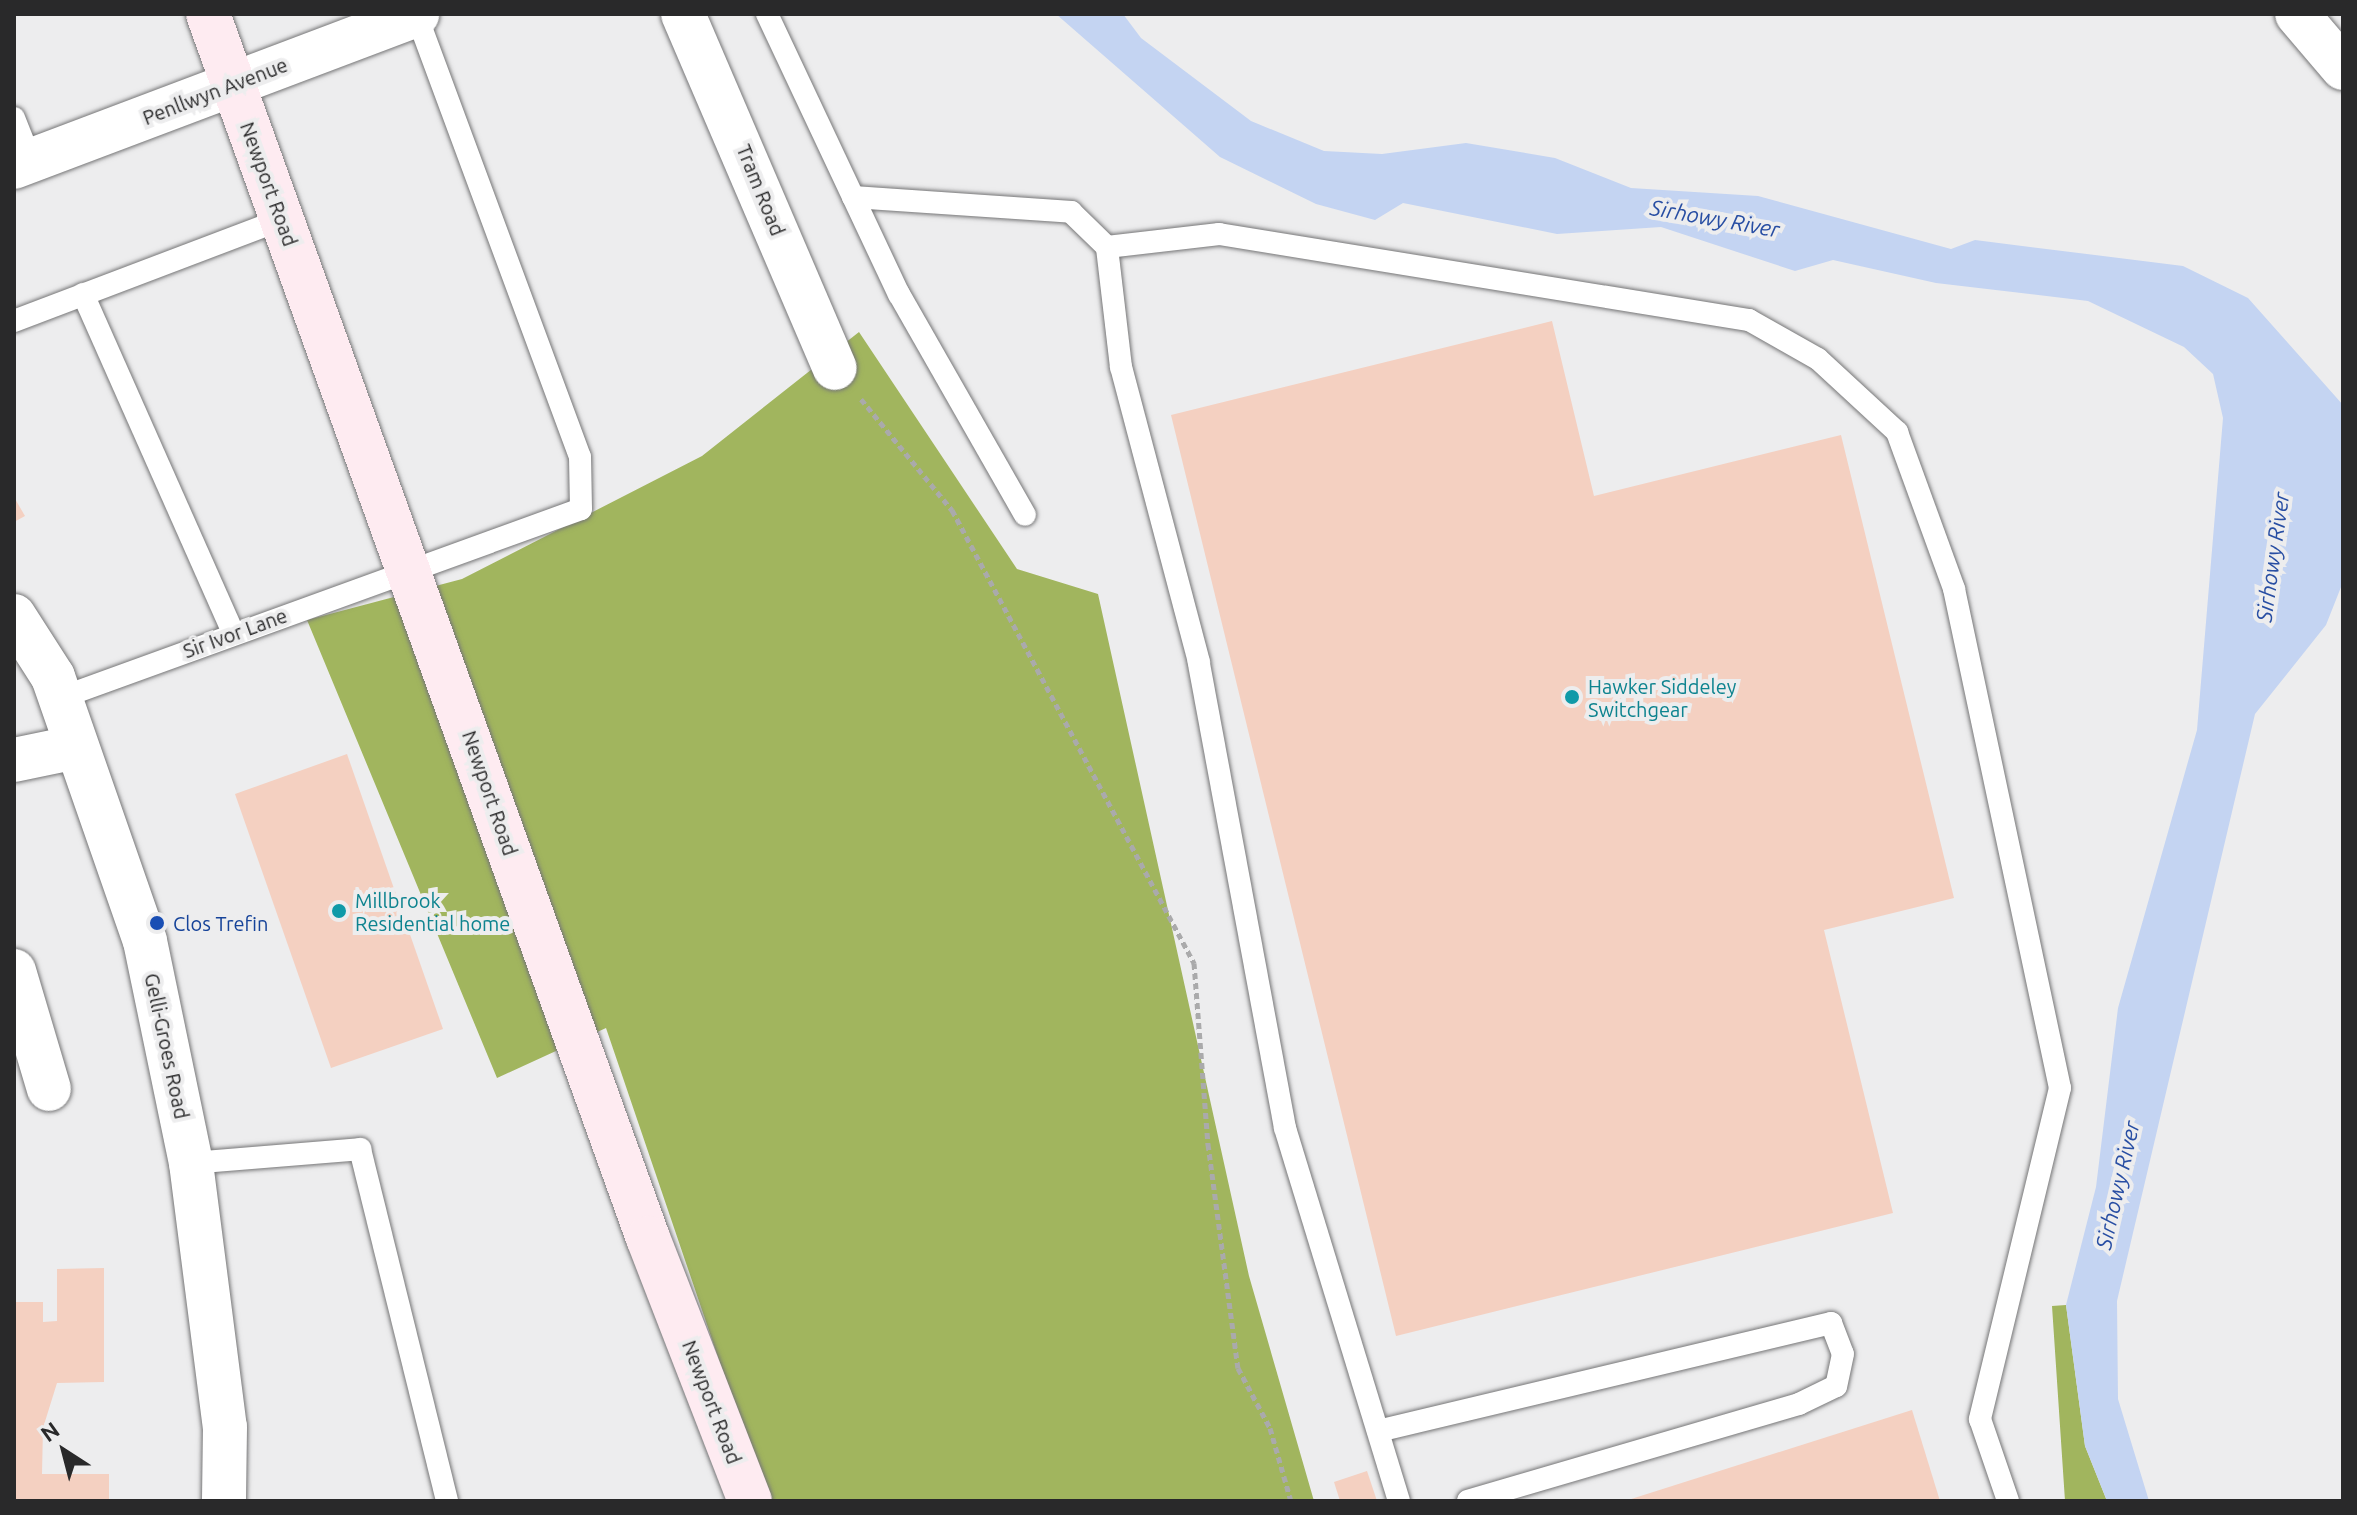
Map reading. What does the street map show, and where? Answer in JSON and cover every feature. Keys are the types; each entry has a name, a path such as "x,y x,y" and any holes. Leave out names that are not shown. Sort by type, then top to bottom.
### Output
{"main road":[{"name":"Newport Road","path":"208,14 411,567 642,1223 750,1501"}],"street":[{"name":"Tram Road","path":"683,14 835,368"},
{"path":"2297,14 2343,68"},
{"name":"Penllwyn Avenue","path":"22,164 417,15"},
{"name":"Gelli-Groes Road","path":"14,616 60,698 145,941 191,1163 225,1427 224,1501"},
{"path":"14,760 77,747"},
{"path":"14,971 49,1089"}],"lane":[{"path":"767,14 899,294 1025,515"},
{"name":"Sir Ivor Lane","path":"60,698 411,567 581,509 580,457 417,15"},
{"path":"14,118 22,164"},
{"path":"853,197 1071,212 1107,247 1121,367 1199,662 1285,1128 1399,1501"},
{"path":"14,321 282,219"},
{"path":"1107,247 1219,234 1749,320 1818,359 1897,432 1954,589 2060,1088 1980,1419 2008,1501"},
{"path":"83,294 233,633"},
{"path":"191,1163 360,1149 447,1501"},
{"path":"1378,1431 1831,1323 1843,1354 1836,1386 1799,1404 1468,1501"}],"path":[{"path":"835,368 952,510 1194,963 1208,1144 1238,1368 1270,1428 1291,1501"}],"green space":[{"path":"859,332 1017,569 1098,594 1249,1276 1314,1501 767,1501 606,1028 497,1078 307,620 462,579 702,456"},
{"path":"2066,1305 2085,1446 2107,1501 2065,1501 2052,1306"}],"water":[{"name":"Sirhowy River","path":"1056,14 1123,14 1141,38 1251,121 1324,151 1382,154 1466,143 1555,158 1631,188 1758,196 1951,249 1975,240 2183,266 2248,298 2343,405 2343,582 2326,625 2255,714 2117,1301 2118,1399 2149,1501 2107,1501 2085,1446 2066,1305 2096,1187 2118,1008 2197,730 2223,418 2213,374 2184,347 2088,301 1936,283 1833,260 1795,271 1661,227 1557,234 1403,203 1375,220 1316,204 1220,157"}],"building":[{"name":"Hawker Siddeley Switchgear","path":"1552,321 1594,496 1841,435 1954,898 1824,930 1893,1213 1396,1336 1171,415"},
{"path":"14,497 25,516 14,522"},
{"name":"Millbrook Residential home","path":"347,754 443,1029 331,1068 235,794"},
{"path":"104,1268 104,1382 57,1383 43,1428 42,1474 109,1474 109,1501 14,1501 14,1302 43,1302 43,1322 57,1321 57,1269"},
{"path":"1912,1410 1940,1501 1628,1500"},
{"path":"1367,1471 1377,1501 1340,1501 1334,1482"}],"place":[{"name":"Hawker Siddeley Switchgear","path":"1572,697"},
{"name":"Millbrook Residential home","path":"339,911"},
{"name":"Clos Trefin","path":"157,923"}]}
